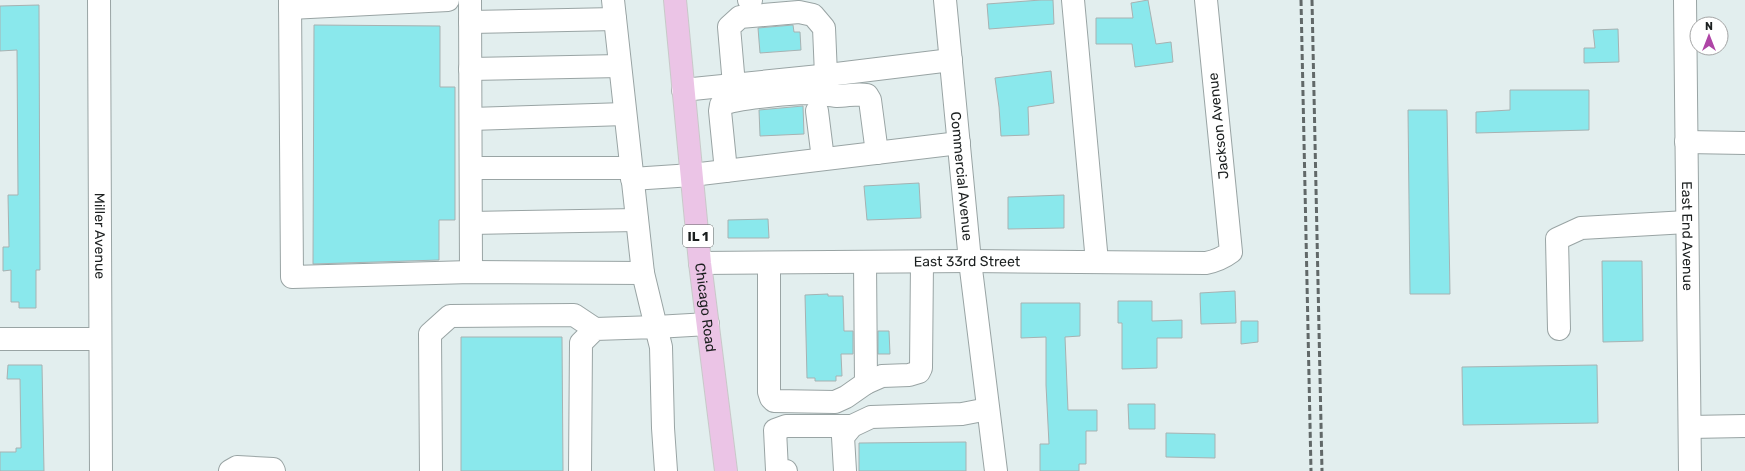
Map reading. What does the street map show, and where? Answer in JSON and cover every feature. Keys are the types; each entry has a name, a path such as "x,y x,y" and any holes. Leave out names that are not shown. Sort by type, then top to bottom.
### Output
{"main road":[{"name":"Chicago Road","path":"675,0 700,263 726,471"}],"street":[{"name":"Miller Avenue","path":"99,0 101,471"},
{"path":"448,0 290,4 292,277 471,272 643,273"},
{"path":"470,0 471,272"},
{"name":"Commercial Avenue","path":"945,0 970,261 996,471"},
{"path":"1073,0 1097,262"},
{"name":"Jackson Avenue","path":"1206,0 1231,252"},
{"name":"East End Avenue","path":"1685,0 1690,471"},
{"path":"470,22 614,9 643,273 661,347 663,428 666,471"},
{"path":"734,85 729,27 740,17 799,12 813,15 824,28 826,75"},
{"path":"683,90 951,60"},
{"path":"470,69 620,66"},
{"path":"726,171 720,111 721,105 727,102 804,93 838,96 861,94 867,95 870,100 877,153"},
{"path":"817,111 823,159"},
{"path":"471,119 625,114"},
{"path":"1686,142 1745,143"},
{"path":"471,168 692,175 959,143"},
{"path":"471,223 637,220"},
{"path":"1559,329 1557,239 1581,228 1687,222"},
{"name":"East 33rd Street","path":"700,263 970,261 1206,263 1215,261 1231,252"},
{"path":"865,262 866,383"},
{"path":"769,263 769,392 771,398 774,401 835,402 866,383 882,376 909,375 919,372 922,368 922,262"},
{"path":"431,471 430,334 450,316 574,315 595,328 708,324"},
{"path":"580,471 581,343 595,328"},
{"path":"0,339 100,339"},
{"path":"786,471 777,470 775,430 786,426 852,426 871,417 962,414 988,409"},
{"path":"845,471 843,437 852,426"},
{"path":"1690,427 1745,426"},
{"path":"230,471 237,468 273,469 274,471"}],"building":[{"path":"1053,0 1054,24 989,29 987,4"},
{"path":"1148,0 1156,44 1171,42 1173,62 1135,67 1132,44 1096,44 1096,18 1133,18 1131,3"},
{"path":"39,5 40,270 36,270 36,308 19,308 19,302 11,302 11,270 3,271 3,247 9,247 8,195 18,195 17,50 0,51 0,6"},
{"path":"314,25 440,26 440,87 455,87 455,220 439,220 439,260 313,264"},
{"path":"793,25 794,32 800,32 801,50 760,53 758,28"},
{"path":"1618,29 1619,62 1584,63 1584,48 1595,48 1593,30"},
{"path":"1051,71 1054,103 1028,107 1029,135 1001,136 995,78"},
{"path":"1510,90 1589,90 1589,130 1476,133 1476,112 1510,110"},
{"path":"803,106 804,134 760,136 759,110"},
{"path":"1408,110 1447,110 1450,294 1410,294"},
{"path":"919,183 921,218 867,220 864,186"},
{"path":"1064,195 1064,228 1008,229 1008,197"},
{"path":"768,219 769,238 728,238 728,220"},
{"path":"1602,261 1642,261 1643,341 1603,342"},
{"path":"1235,291 1236,323 1201,324 1200,293"},
{"path":"828,294 828,296 843,296 844,331 853,331 853,354 841,354 842,376 836,376 836,381 815,381 815,378 807,378 805,295"},
{"path":"1118,301 1152,301 1152,321 1182,320 1182,338 1157,338 1157,368 1122,369 1122,323 1118,323"},
{"path":"1021,303 1080,303 1080,336 1065,337 1068,410 1097,410 1097,431 1086,431 1086,464 1079,464 1079,471 1040,471 1040,444 1049,444 1046,385 1046,337 1021,338"},
{"path":"1241,321 1258,321 1258,342 1241,344"},
{"path":"878,331 889,331 890,354 878,354"},
{"path":"461,337 562,337 563,471 461,471"},
{"path":"8,365 42,365 44,471 0,471 0,452 16,452 16,448 21,448 20,379 7,379"},
{"path":"1597,365 1598,423 1463,425 1462,367"},
{"path":"1128,404 1155,404 1155,429 1129,429"},
{"path":"1166,433 1215,434 1215,458 1166,457"},
{"path":"966,442 966,471 859,471 859,443"}],"railway":[{"path":"1301,0 1311,471"},
{"path":"1312,0 1322,471"}]}
